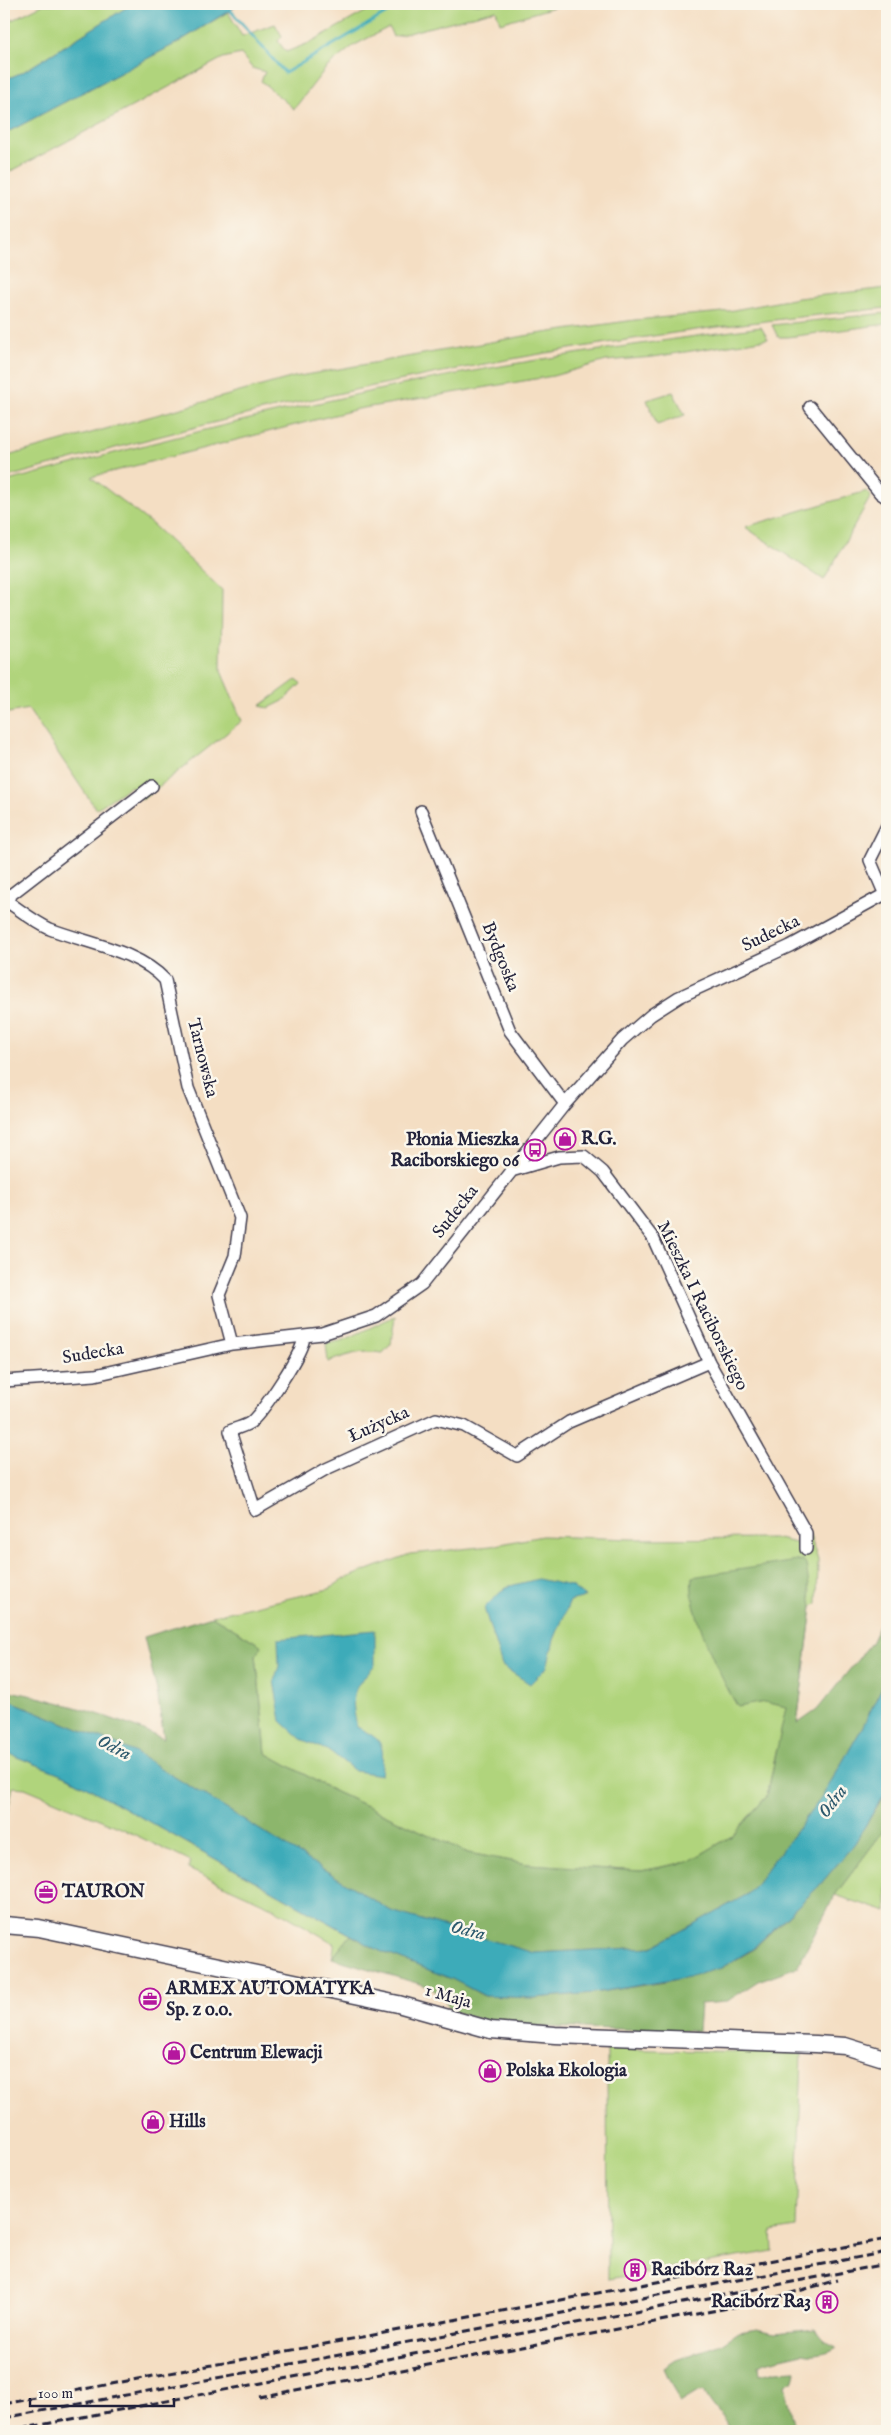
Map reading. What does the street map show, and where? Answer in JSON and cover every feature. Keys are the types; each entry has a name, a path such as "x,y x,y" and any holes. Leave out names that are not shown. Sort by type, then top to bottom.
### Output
{"street":[{"path":"810,407 880,493 887,498"},
{"path":"4,900 152,786"},
{"name":"Bydgoska","path":"421,812 510,1031 565,1104"},
{"path":"886,894 870,860 887,826"},
{"name":"Sudecka","path":"4,1381 95,1374 232,1344 322,1334 376,1316 422,1284 565,1104 622,1040 651,1015 679,996 790,946 886,894"},
{"name":"Tarnowska","path":"4,900 48,928 137,960 157,972 165,980 188,1088 240,1218 235,1256 219,1295 232,1344"},
{"name":"Mieszka I Raciborskiego","path":"511,1171 559,1157 584,1156 603,1172 653,1238 708,1362 806,1533 806,1549"},
{"name":"Łużycka","path":"304,1337 303,1343 286,1374 250,1423 230,1430 255,1510 326,1468 436,1419 464,1426 517,1456 569,1422 708,1362"},
{"name":"1 Maja","path":"4,1925 39,1928 398,2004 491,2030 554,2035 845,2046 887,2059"}],"green space":[{"path":"44,4 132,4 23,72 4,80 4,24"},
{"path":"379,4 564,4 500,23 496,10 393,37 389,27 353,46 326,68 294,109 261,81 265,72 252,68 241,54 223,58 4,175 4,134 177,43 228,12 242,36 275,24 282,36 278,41 286,52 309,43"},
{"path":"887,288 887,308 708,328 472,366 259,412 156,437 4,478 4,457 294,377 530,335 635,320 723,312 798,298"},
{"path":"887,313 887,324 788,337 778,337 772,325"},
{"path":"761,327 768,339 653,357 606,361 553,376 358,409 91,477 153,525 222,590 221,671 242,721 142,800 131,786 96,809 28,709 4,714 4,482 260,416 416,382 631,345"},
{"path":"673,392 685,415 657,425 647,400"},
{"path":"867,491 871,496 824,580 745,527"},
{"path":"297,679 301,684 283,701 269,708 260,706"},
{"path":"395,1316 391,1344 383,1353 355,1353 328,1362 326,1344 344,1340"},
{"path":"809,1533 818,1560 817,1603 812,1607 797,1725 777,1748 767,1796 732,1836 688,1862 641,1871 527,1864 468,1853 332,1790 266,1753 256,1655 262,1646 212,1616 329,1589 344,1579 410,1554 491,1546 542,1536 632,1539 773,1538 796,1543"},
{"path":"803,1560 806,1564 812,1607 797,1724 817,1710 871,1643 887,1609 887,1677 862,1728 822,1797 748,1894 652,1947 534,1953 391,1911 134,1752 11,1701 4,1700 4,1690 45,1699 105,1716 164,1739 157,1691 144,1637 212,1616 262,1646 256,1655 266,1753 332,1790 468,1853 527,1864 641,1871 688,1862 732,1836 767,1796 786,1707 765,1702 738,1707 723,1680 700,1625 692,1590 692,1577"},
{"path":"4,1752 69,1777 351,1935 332,1958 335,1944 272,1907 188,1869 191,1862 123,1829 25,1788 13,1787 4,1829"},
{"path":"887,1790 887,1826 835,1895 797,1967 758,1981 726,2002 700,2004 698,2031 502,2026 452,2011 444,1999 430,1987 332,1958 351,1935 380,1951 452,1979 484,1996 534,1998 593,1993 666,1982 721,1968 751,1951 819,1886 855,1843"},
{"path":"887,1826 887,1912 835,1895"},
{"path":"607,2049 802,2053 796,2227 772,2231 773,2251 608,2279"},
{"path":"757,2329 775,2333 816,2329 824,2340 836,2347 829,2351 811,2354 803,2353 764,2362 759,2365 760,2375 776,2371 795,2370 796,2372 794,2380 785,2385 795,2427 791,2431 752,2431 729,2427 704,2391 698,2392 680,2403 664,2368 676,2360 721,2344 739,2332"}],"water":[{"path":"132,4 240,4 177,43 4,134 4,80 23,72"},
{"path":"538,1579 571,1586 585,1597 570,1601 554,1640 547,1667 530,1684 502,1666 484,1608 506,1587"},
{"path":"375,1630 375,1665 357,1686 354,1707 357,1727 373,1736 381,1745 381,1775 355,1771 331,1752 301,1739 281,1721 274,1681 279,1666 278,1639"},
{"name":"Odra","path":"887,1677 887,1789 855,1843 818,1887 751,1950 721,1968 684,1978 593,1993 534,1998 485,1996 452,1979 380,1951 69,1777 4,1752 4,1700 11,1701 134,1752 391,1911 534,1953 652,1947 748,1894 822,1797 862,1728"}],"waterway":[{"path":"231,11 285,73 402,4"}],"railway":[{"path":"4,2404 887,2239"},
{"path":"4,2418 887,2252"},
{"path":"9,2431 887,2264"},
{"path":"259,2397 760,2302 837,2280"}],"place":[{"name":"R.G.","path":"565,1139"},
{"name":"Płonia Mieszka Raciborskiego 06","path":"535,1150"},
{"name":"TAURON","path":"46,1892"},
{"name":"ARMEX AUTOMATYKA Sp. z o.o.","path":"150,1999"},
{"name":"Centrum Elewacji","path":"174,2053"},
{"name":"Polska Ekologia","path":"490,2071"},
{"name":"Hills","path":"153,2122"},
{"name":"Racibórz Ra2","path":"635,2270"},
{"name":"Racibórz Ra3","path":"827,2302"}]}
